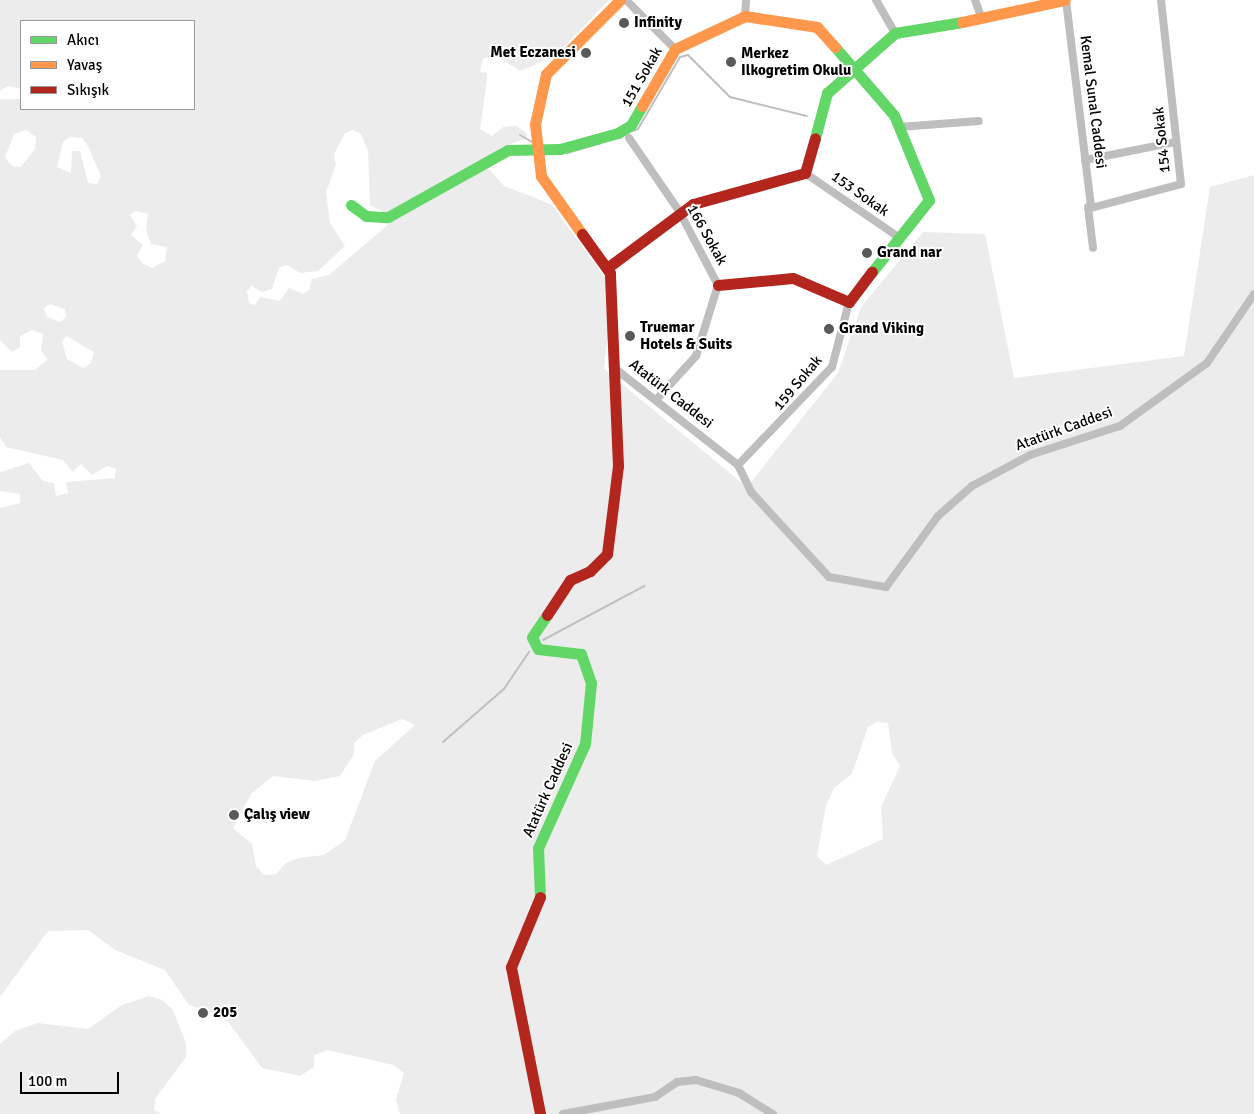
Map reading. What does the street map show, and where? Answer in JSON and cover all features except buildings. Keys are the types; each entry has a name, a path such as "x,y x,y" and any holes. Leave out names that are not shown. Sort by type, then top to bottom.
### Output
{"street":[{"name":"Atatürk Caddesi","path":"540,1114 516,1009 511,967 540,904 538,848 585,744 591,683 581,654 568,649 538,649 532,637 570,580 590,571 610,545 618,466 611,366 614,308 607,268 541,176 536,147 538,98 546,74 620,0"},
{"path":"626,0 675,49"},
{"path":"718,285 793,278 849,302 929,200 894,116 817,27 745,16 746,0"},
{"path":"876,0 895,33"},
{"path":"975,0 982,19"},
{"path":"607,268 679,211 708,198 805,172 827,93 852,67 895,33 982,19 1065,0"},
{"name":"Kemal Sunal Caddesi","path":"1065,0 1085,160 1089,208 1088,222 1093,248"},
{"name":"154 Sokak","path":"1089,208 1181,184 1161,0"},
{"name":"151 Sokak","path":"351,205 366,216 388,217 475,165 508,150 588,144 631,125 675,49 745,16"},
{"path":"899,127 979,121"},
{"name":"166 Sokak","path":"629,138 679,211 718,285 696,356 656,400"},
{"path":"1085,160 1176,142"},
{"name":"153 Sokak","path":"805,172 900,238"},
{"name":"Atatürk Caddesi","path":"611,366 738,465 751,492 829,577 886,587 938,516 972,486 1030,455 1120,426 1207,363 1254,294"},
{"name":"159 Sokak","path":"738,465 832,367 849,302"},
{"path":"563,1114 655,1097 677,1082 696,1080 740,1093 773,1114"}],"shaded area":[{"path":"0,0 609,0 559,52 533,66 520,71 495,55 483,59 480,72 487,73 487,79 480,129 492,136 503,127 516,126 527,133 527,138 502,147 486,158 487,167 504,186 551,204 607,280 611,311 604,369 743,484 751,482 838,373 861,307 923,232 985,234 1014,378 1184,356 1210,187 1254,175 1254,1114 400,1114 396,1099 404,1073 393,1065 328,1050 314,1055 314,1067 300,1076 262,1068 229,1023 218,1014 189,1005 165,970 115,950 88,930 48,931 0,997 0,508 20,503 20,494 0,491 0,472 29,463 43,481 54,483 56,496 68,493 66,482 115,478 116,469 107,466 92,475 81,464 73,472 63,460 6,447 0,437 0,370 35,370 48,359 41,351 43,334 33,330 20,336 20,347 12,352 0,340 0,99 20,99 20,110 195,110 195,20 20,20 20,89 8,86 0,91","holes":["26,130 36,137 35,149 21,167 12,166 5,157 14,134","353,130 361,134 368,151 370,205 396,218 329,275 312,279 309,290 303,294 289,288 280,301 260,297 255,305 249,303 247,291 252,286 262,292 272,289 279,268 287,265 300,273 318,271 345,246 330,223 326,192 336,165 334,154 345,133","70,137 82,138 88,146 101,176 97,184 88,183 80,151 72,151 71,173 57,167 63,142","135,211 148,214 146,230 151,244 167,247 165,261 152,268 142,263 137,256 143,245 131,235 137,226 130,215","50,304 65,309 66,317 60,322 47,317 44,308","66,336 94,352 91,363 83,368 67,359 62,342","402,719 415,725 375,761 345,840 324,855 299,858 286,863 276,874 264,875 256,866 252,844 233,828 251,794 273,776 315,781 340,776 354,754 354,743 363,735","877,722 888,723 892,753 900,766 881,807 883,839 826,865 817,856 826,806 834,788 852,774 868,727"]},
{"path":"149,996 162,1000 173,1010 186,1043 186,1057 155,1099 154,1110 161,1114 0,1114 0,1044 15,1031 38,1023 88,1029 122,1005"}],"waterway":[{"path":"629,132 638,129 680,57 688,55 730,97 807,116"},
{"path":"520,135 532,142"},
{"path":"567,153 601,143"},
{"path":"543,640 644,586"},
{"path":"443,742 504,689 529,652"}],"traffic: fast":[{"path":"815,138 827,93 895,33 962,22"},
{"path":"835,47 894,115 929,200 872,272"},
{"path":"351,205 366,216 388,217 508,150 560,149 618,133 631,125 642,106"},
{"path":"540,897 538,848 585,744 591,683 581,654 538,649 532,637 547,615"}],"traffic: slow":[{"path":"582,234 541,176 535,124 546,74 620,0"},
{"path":"962,22 1065,0"},
{"path":"642,106 675,49 745,16 817,27 835,47"}],"traffic: jam":[{"path":"607,268 693,204 805,173 815,138"},
{"path":"547,615 570,580 590,571 607,554 618,466 610,273 582,234"},
{"path":"718,285 793,278 849,302 872,272"},
{"path":"540,897 511,967 540,1114"}],"place":[{"name":"Infinity","path":"624,23"},
{"name":"Met Eczanesi","path":"586,53"},
{"name":"Merkez Ilkogretim Okulu","path":"731,62"},
{"name":"Grand nar","path":"867,253"},
{"name":"Grand Viking","path":"829,329"},
{"name":"Truemar Hotels & Suits","path":"630,336"},
{"name":"Çalış view","path":"234,815"},
{"name":"205","path":"203,1013"}]}
